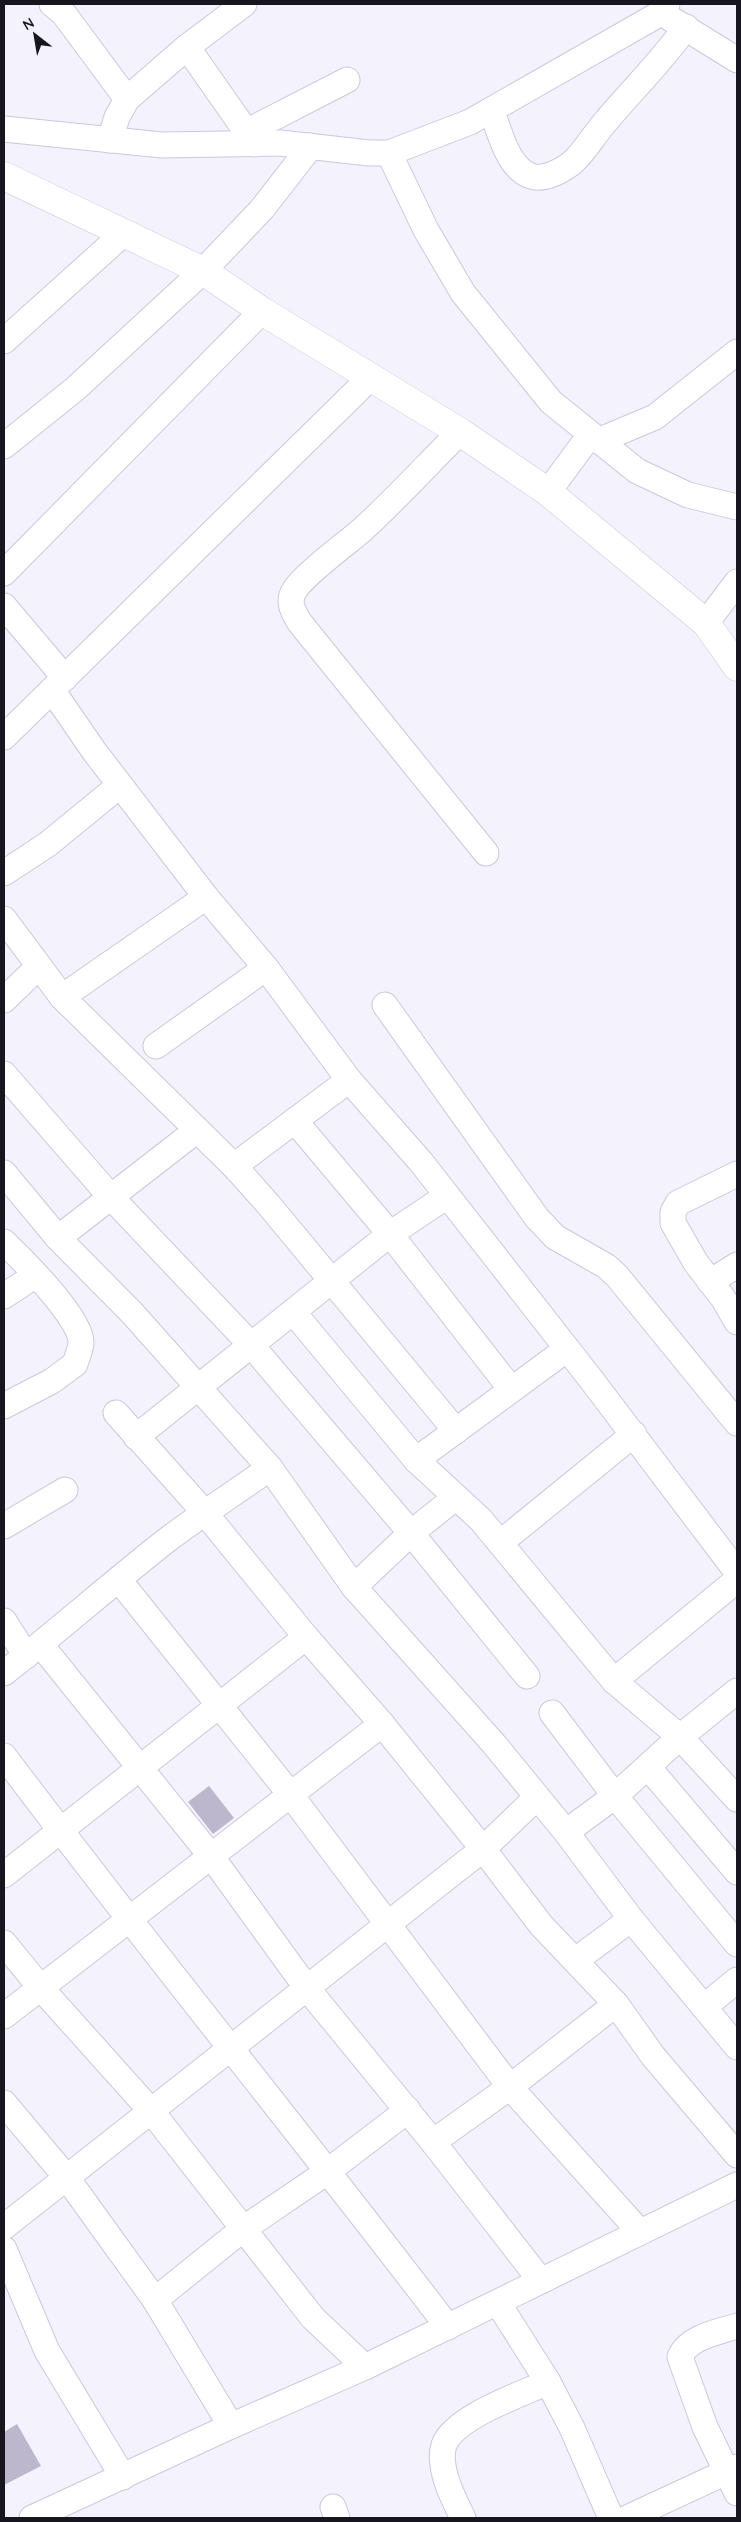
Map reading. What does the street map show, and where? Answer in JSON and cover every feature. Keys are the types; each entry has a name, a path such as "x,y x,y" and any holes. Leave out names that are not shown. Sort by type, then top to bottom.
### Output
{"main road":[{"path":"4,176 203,271 262,311 460,432 548,492 706,623 737,667"}],"street":[{"path":"52,4 64,14 127,99"},
{"path":"110,140 117,117 127,99 187,48 244,4"},
{"path":"4,129 162,145 250,138 369,153 389,153 470,122 664,9 686,28 737,60"},
{"path":"491,110 511,159 519,169 532,176 543,177 558,171 576,159 598,130 686,28"},
{"path":"187,48 250,138"},
{"path":"250,138 347,80"},
{"path":"4,446 75,389 203,271 262,209 311,146"},
{"path":"389,153 426,230 463,294 551,402 637,471 688,495 737,507"},
{"path":"4,341 123,234"},
{"path":"4,573 219,357 262,311"},
{"path":"548,492 594,438 656,417 737,352"},
{"path":"4,737 371,377"},
{"path":"460,432 363,529 307,578 294,591 290,602 293,612 300,623 486,853"},
{"path":"706,623 737,582"},
{"path":"4,606 58,684 120,785 206,897 266,968 349,1080 447,1196 634,1434 737,1572"},
{"path":"4,873 48,844 120,785"},
{"path":"62,997 206,897"},
{"path":"4,919 62,997 234,1166 333,1281 456,1431"},
{"path":"4,1000 38,967"},
{"path":"156,1046 266,968"},
{"path":"385,1005 537,1218 555,1238 606,1266 617,1276 735,1417"},
{"path":"4,1074 110,1196 252,1346 411,1533 527,1676"},
{"path":"234,1166 349,1080"},
{"path":"295,1122 390,1234 511,1389"},
{"path":"58,1238 197,1130"},
{"path":"4,1173 58,1238 133,1314 270,1468 354,1587 475,1722 566,1832 631,1919 737,2047"},
{"path":"737,1174 678,1203 673,1212 673,1223 696,1263 737,1322"},
{"path":"136,1437 294,1313 390,1234 447,1196"},
{"path":"4,1242 36,1275 74,1321 81,1341 75,1364 52,1381 4,1406"},
{"path":"710,1282 737,1265"},
{"path":"4,1296 36,1275"},
{"path":"294,1313 416,1460 481,1520 614,1680 680,1737 737,1799"},
{"path":"416,1460 567,1349"},
{"path":"116,1412 136,1437 205,1513 306,1637 382,1724 483,1849 541,1925 616,2004 653,2056 737,2155"},
{"path":"500,1543 634,1434"},
{"path":"4,1673 167,1540 270,1468"},
{"path":"4,1526 65,1490"},
{"path":"354,1587 411,1533 456,1497"},
{"path":"119,1580 220,1703 389,1924 510,2087 639,2231"},
{"path":"614,1680 737,1580"},
{"path":"4,1621 142,1768 211,1856 306,1987 408,2110 541,2282"},
{"path":"4,1875 306,1637"},
{"path":"566,1832 615,1796 680,1737 737,1691"},
{"path":"552,1713 615,1796 737,1944"},
{"path":"4,2016 382,1724"},
{"path":"4,1756 60,1831 327,2172 355,2205 448,2327"},
{"path":"648,1767 737,1872"},
{"path":"4,2227 483,1849 537,1797"},
{"path":"576,1960 631,1919"},
{"path":"4,1943 40,1988 152,2112 313,2318 364,2368"},
{"path":"704,2007 737,1980"},
{"path":"433,2142 510,2087 616,2004"},
{"path":"4,2103 67,2178 155,2300 231,2426"},
{"path":"155,2300 242,2229 327,2172 408,2110"},
{"path":"32,2518 231,2426 364,2368 541,2282 639,2231 737,2185"},
{"path":"4,2249 47,2351 123,2476"},
{"path":"498,2303 548,2382 572,2428 611,2518"},
{"path":"627,2518 734,2477 705,2427 680,2357 684,2347 695,2341 737,2326"},
{"path":"463,2518 442,2466 444,2445 453,2430 477,2415 548,2382"}],"building":[{"path":"209,1786 234,1818 213,1834 188,1802"},
{"path":"17,2424 41,2466 4,2485 4,2432"}]}
